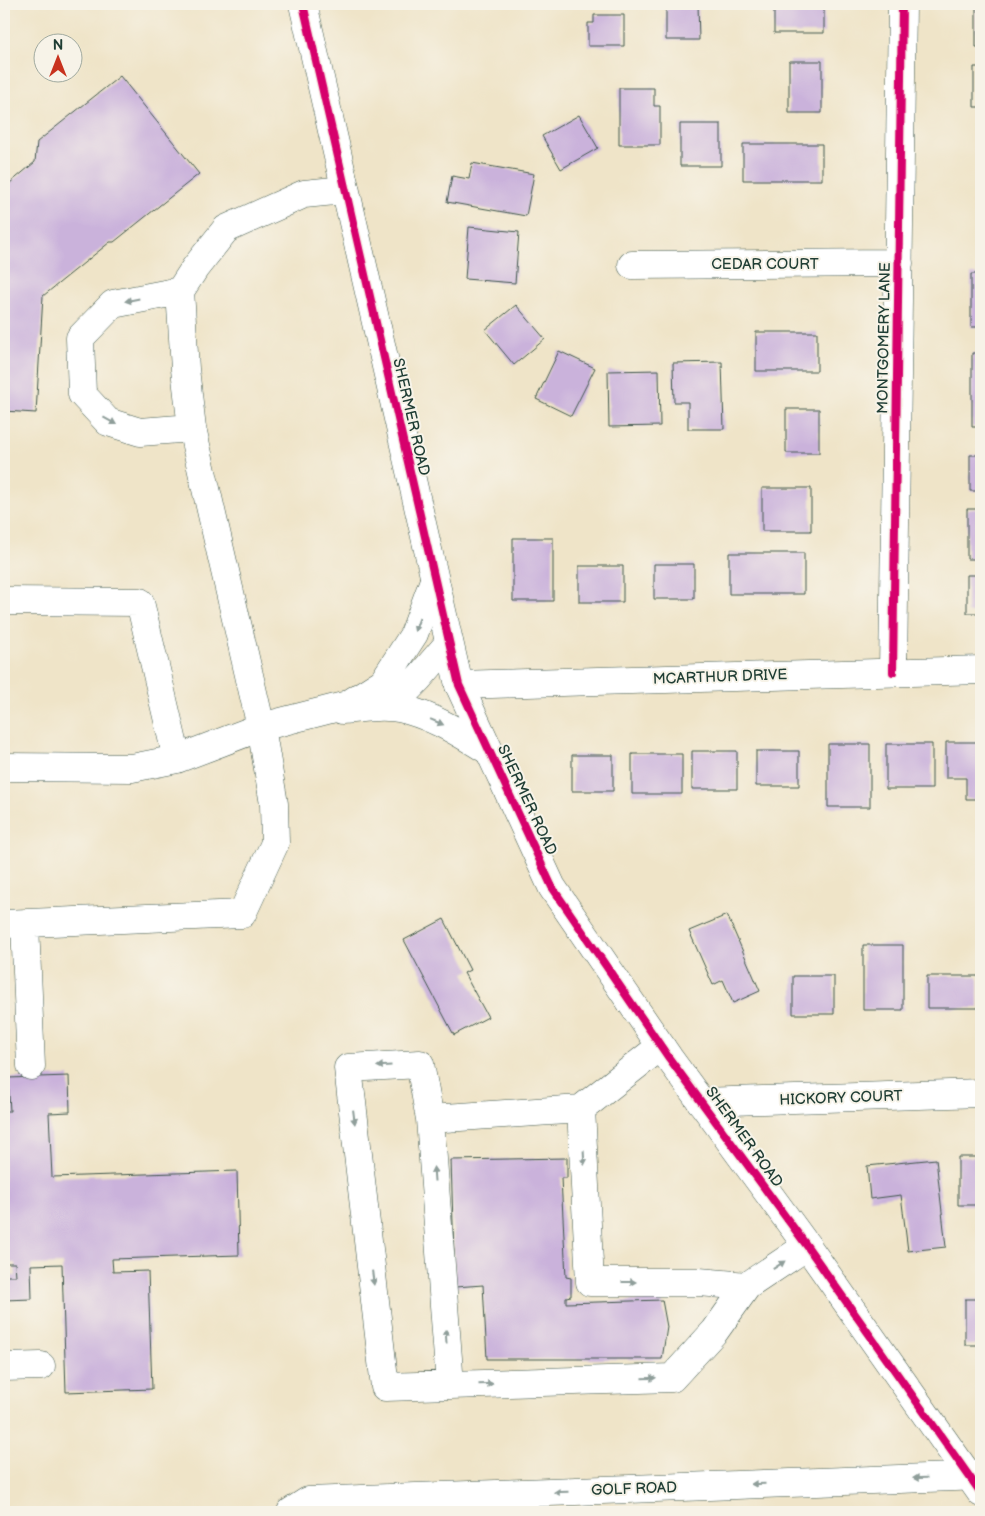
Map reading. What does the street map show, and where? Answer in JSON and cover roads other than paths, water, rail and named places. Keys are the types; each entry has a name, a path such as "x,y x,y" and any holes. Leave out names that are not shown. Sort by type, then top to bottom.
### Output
{"main road":[{"name":"SHERMER ROAD","path":"303,4 459,685 489,751 552,887 660,1046 977,1481"},
{"name":"MONTGOMERY LANE","path":"893,672 902,4"},
{"path":"31,1066 14,924 242,914 275,843 274,804 261,726 192,428 185,369 180,291 226,229 304,194 345,190"},
{"name":"CEDAR COURT","path":"632,265 899,263"},
{"path":"180,291 113,304 80,338 82,394 108,422 140,432 192,428"},
{"path":"4,767 132,768 177,759 261,726 347,705 383,682 414,634 434,580"},
{"path":"4,601 140,602 177,759"},
{"path":"391,707 449,643"},
{"name":"MCARTHUR DRIVE","path":"459,685 981,670"},
{"path":"320,712 391,707 414,713 452,728 489,751"},
{"path":"430,1119 581,1109 660,1046"},
{"path":"450,1385 430,1119 420,1064 348,1068 385,1387 450,1385 672,1378 715,1331 747,1286 807,1246"},
{"name":"HICKORY COURT","path":"701,1102 981,1093"},
{"path":"581,1109 590,1282 699,1282 747,1286"},
{"path":"4,1367 40,1366"},
{"name":"GOLF ROAD","path":"291,1512 308,1501 977,1481"}]}
